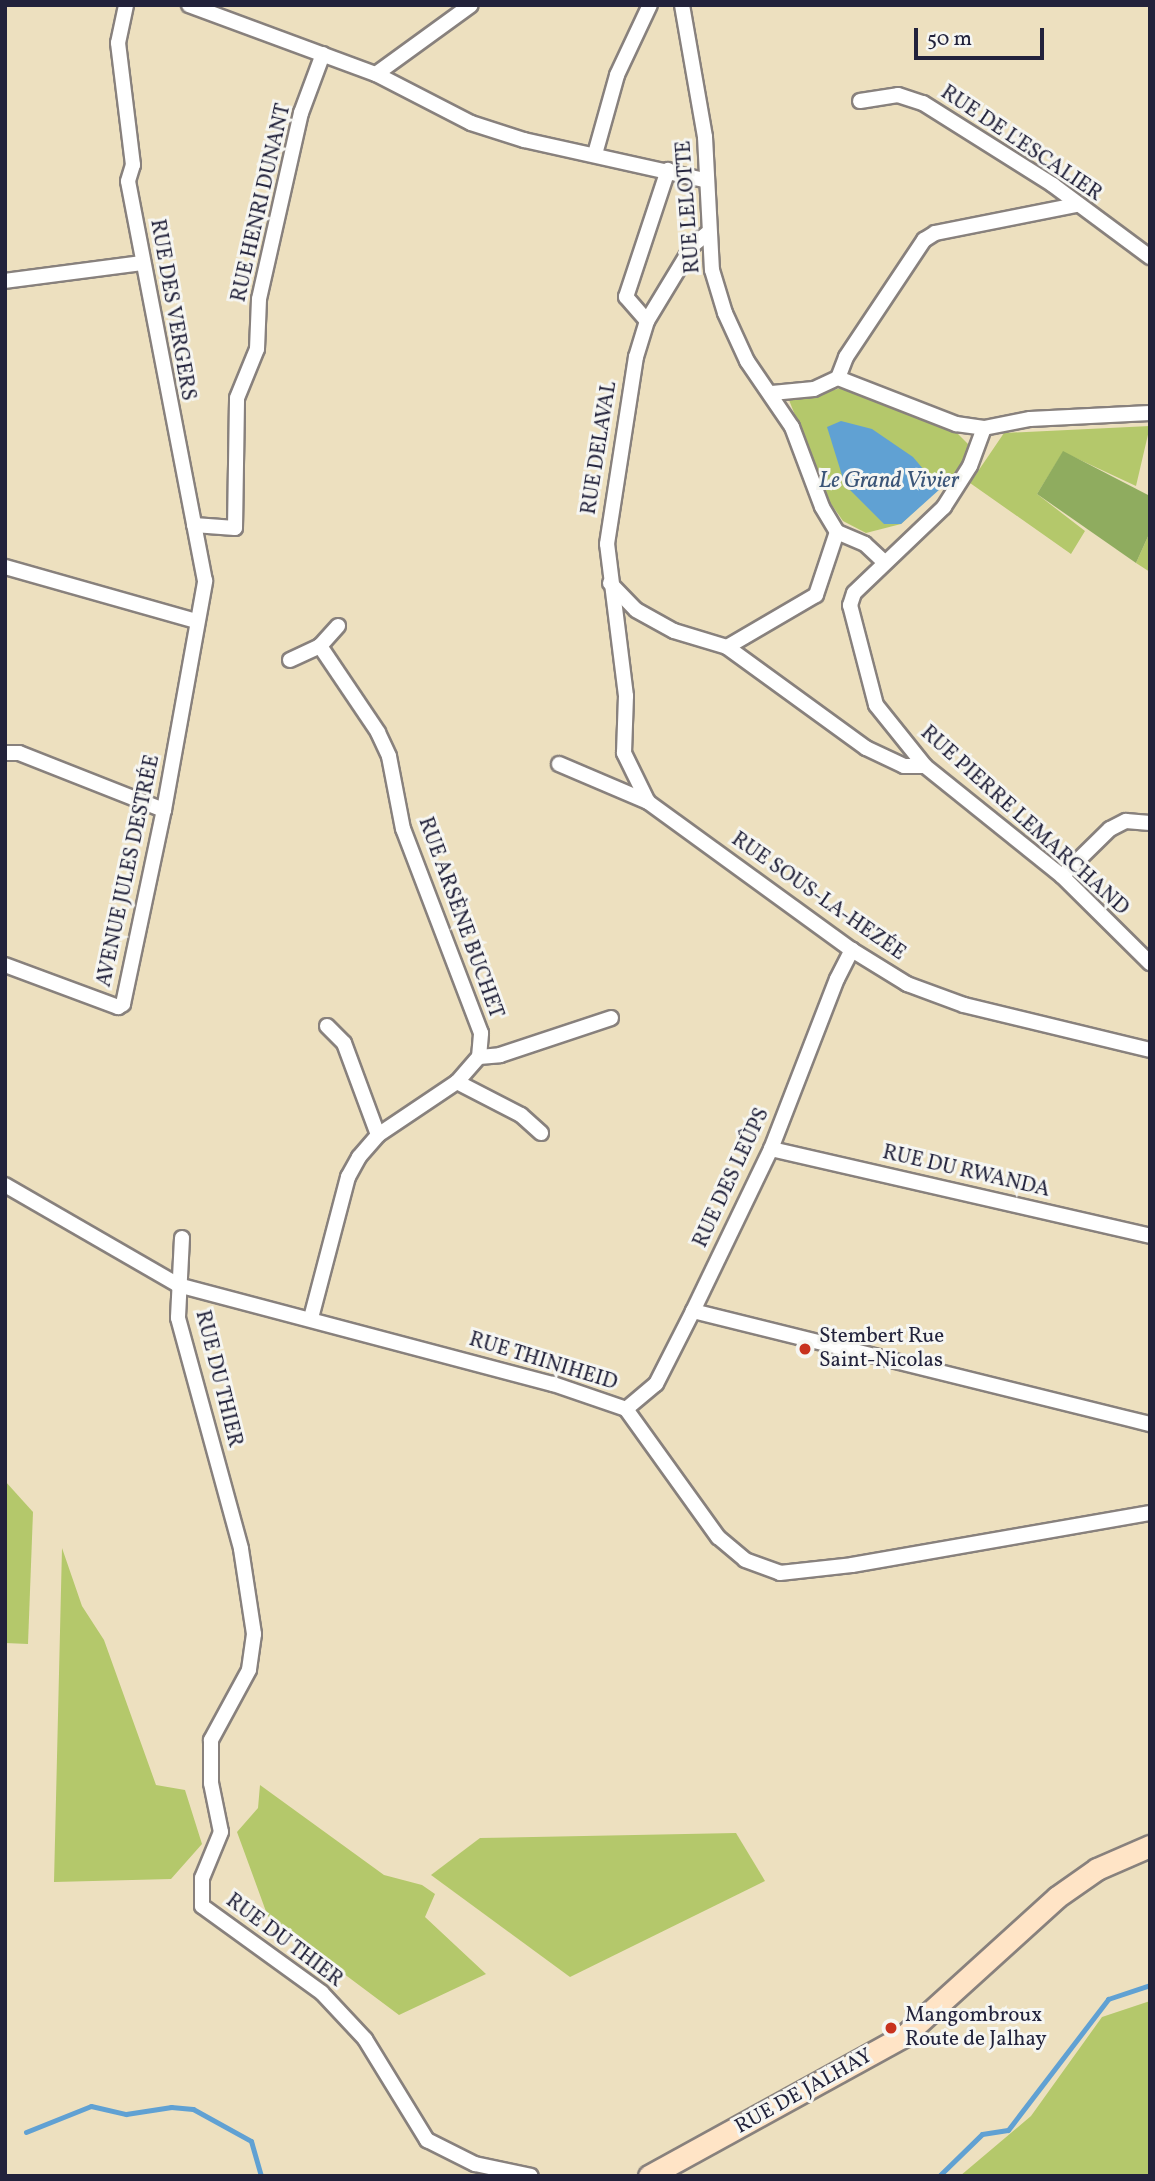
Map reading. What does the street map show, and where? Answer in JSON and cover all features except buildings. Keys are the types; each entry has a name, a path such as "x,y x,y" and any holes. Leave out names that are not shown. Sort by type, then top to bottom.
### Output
{"main road":[{"name":"RUE DE JALHAY","path":"649,2176 905,2035 1057,1897 1097,1869 1150,1846"}],"street":[{"name":"RUE DES VERGERS","path":"127,5 117,43 133,164 128,181 141,263 205,581 196,621"},
{"path":"189,5 376,74 471,123 524,139 705,180"},
{"path":"376,74 471,5"},
{"path":"595,154 617,75 635,29 650,5"},
{"name":"RUE LELOTTE","path":"682,5 705,137 705,180 712,270 725,313 747,361 772,393 792,427 822,507 837,532"},
{"name":"RUE HENRI DUNANT","path":"194,525 235,528 237,398 257,349 259,299 301,113 323,54"},
{"name":"RUE DE L'ESCALIER","path":"860,101 898,95 923,103 1150,257"},
{"path":"647,321 626,297 668,170"},
{"path":"772,393 814,389 838,378 846,357 877,314 915,251 935,233 1077,205"},
{"name":"RUE DELAVAL","path":"648,802 624,753 621,734 626,696 607,544 619,455 647,321 692,245 708,233"},
{"path":"5,281 141,263"},
{"path":"838,378 956,424 984,428 1030,419 1150,413"},
{"name":"RUE PIERRE LEMARCHAND","path":"984,428 970,466 944,507 883,561 854,593 850,606 876,705 925,766 1062,876 1150,963"},
{"path":"727,647 816,595 837,532 865,544 883,561"},
{"path":"5,566 196,621"},
{"path":"610,583 636,610 674,631 727,647 866,748 904,766 925,766"},
{"name":"AVENUE JULES DESTRÉE","path":"5,965 118,1007 122,1004 164,810 196,621"},
{"path":"290,660 320,646 338,625"},
{"name":"RUE ARSÈNE BUCHET","path":"320,646 378,732 389,756 403,829 477,1015 479,1057"},
{"path":"5,753 19,753 164,810"},
{"name":"RUE SOUS-LA-HEZÉE","path":"559,764 648,802 852,950 907,984 964,1005 1150,1051"},
{"path":"1062,876 1110,829 1126,821 1150,823"},
{"name":"RUE DES LEÛPS","path":"626,1409 656,1384 692,1311 771,1149 836,979 852,950"},
{"path":"311,1318 348,1177 378,1135 457,1082 479,1057 500,1055 611,1018"},
{"path":"327,1026 344,1043 378,1135"},
{"path":"457,1082 520,1115 541,1133"},
{"name":"RUE DU RWANDA","path":"771,1149 1150,1236"},
{"name":"RUE THINIHEID","path":"5,1185 178,1284 572,1389 626,1409 718,1537 744,1560 780,1573 852,1565 1150,1513"},
{"path":"178,1284 182,1238"},
{"name":"RUE DU THIER","path":"178,1284 178,1318 241,1549 254,1634 249,1670 211,1740 211,1783 221,1832 202,1878 202,1906 322,1993 365,2039 427,2140 475,2164 531,2176"},
{"path":"692,1311 1150,1424"}],"green space":[{"path":"842,388 870,395 957,433 970,446 956,473 901,524 866,533 843,521 829,501 789,400"},
{"path":"1150,426 1136,486 1063,452 1037,494 1085,531 1071,554 970,483 1004,433"},
{"path":"1063,451 1150,496 1150,532 1136,563 1037,494"},
{"path":"1150,532 1150,572 1136,563"},
{"path":"5,1481 33,1512 28,1644 5,1643"},
{"path":"62,1548 82,1606 104,1640 156,1785 185,1790 202,1844 171,1879 54,1882"},
{"path":"260,1785 384,1875 422,1885 435,1894 425,1917 486,1974 399,2015 268,1917 237,1832 258,1808"},
{"path":"736,1833 765,1881 570,1977 431,1875 480,1838"},
{"path":"1150,2001 1150,2176 960,2176 1031,2116 1102,2017"}],"water":[{"name":"Le Grand Vivier","path":"841,421 872,429 913,457 940,489 901,524 884,524 845,485 827,427"}],"waterway":[{"path":"939,2176 982,2134 1008,2130 1108,1999 1150,1985"},
{"path":"26,2132 91,2106 126,2114 171,2107 193,2109 251,2141 261,2176"}],"place":[{"name":"Stembert Rue Saint-Nicolas","path":"805,1349"},
{"name":"Mangombroux Route de Jalhay","path":"891,2028"}]}
